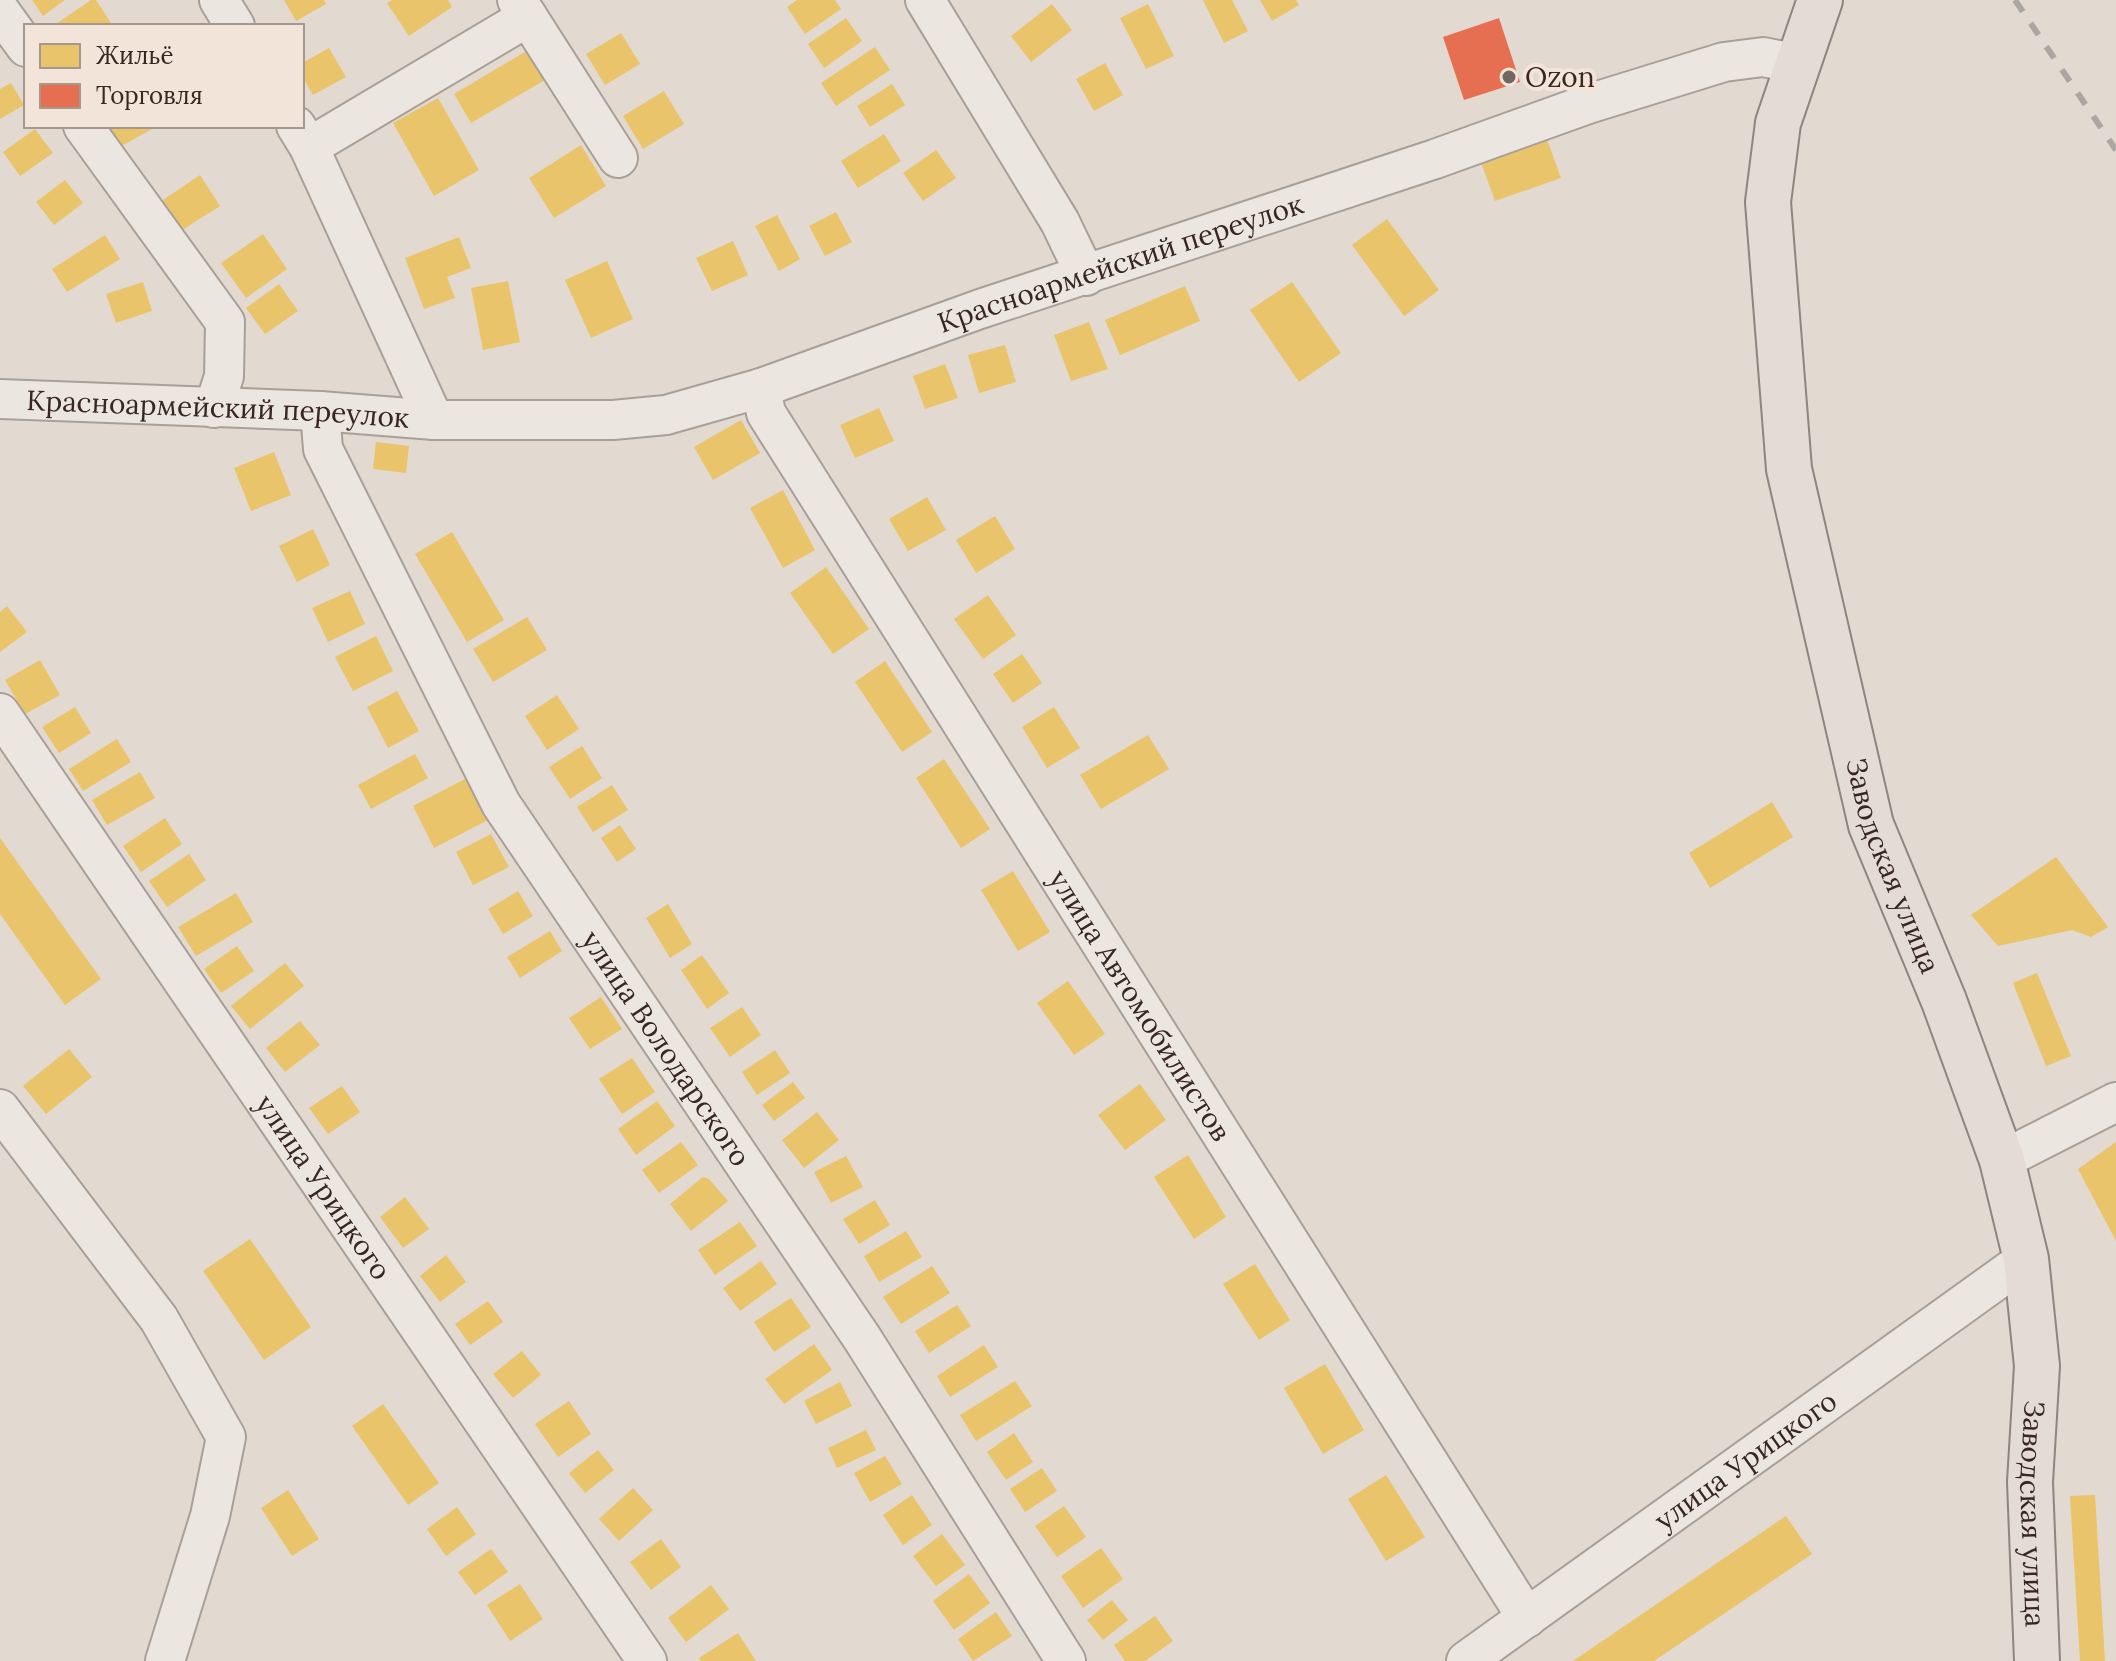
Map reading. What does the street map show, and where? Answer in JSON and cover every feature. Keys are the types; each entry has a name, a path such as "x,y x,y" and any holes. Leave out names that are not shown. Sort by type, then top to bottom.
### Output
{"main road":[{"name":"Заводская улица","path":"1820,0 1778,123 1768,202 1789,469 1871,825 1944,1001 2002,1160 2026,1259 2037,1366 2030,1482 2037,1661"}],"street":[{"path":"219,0 234,24"},
{"path":"925,0 1060,222 1086,276"},
{"path":"522,8 618,158"},
{"name":"Красноармейский переулок","path":"434,420 302,136 522,8"},
{"path":"0,11 24,44"},
{"name":"Красноармейский переулок","path":"0,399 320,411 434,420 613,420 666,415 761,388 980,309 1435,159 1588,104 1724,62 1763,57 1799,64"},
{"path":"84,128 225,322 224,376 214,408"},
{"name":"улица Автомобилистов","path":"761,388 766,413 1527,1618"},
{"name":"улица Володарского","path":"320,411 323,449 501,804 862,1338 1066,1661"},
{"name":"улица Урицкого","path":"0,713 647,1661"},
{"path":"2002,1160 2116,1102"},
{"path":"0,1109 159,1319 226,1437 210,1516 165,1661"},
{"name":"улица Урицкого","path":"1466,1661 2026,1259"}],"building: Жильё":[{"path":"32,0 65,0 43,16"},
{"path":"91,0 96,0 111,23 109,24 56,24"},
{"path":"284,0 324,0 326,4 296,21"},
{"path":"392,0 448,0 452,7 409,36 387,3"},
{"path":"797,0 835,0 841,9 805,34 787,7"},
{"path":"1203,0 1232,0 1248,31 1224,43"},
{"path":"1260,0 1296,0 1299,5 1272,21"},
{"path":"1052,4 1072,30 1031,62 1011,36"},
{"path":"1148,4 1174,56 1146,69 1120,18"},
{"path":"846,18 862,41 824,68 808,44"},
{"path":"621,33 640,64 605,85 586,54"},
{"path":"875,47 890,70 836,106 821,83"},
{"path":"329,48 346,77 313,95 304,79 304,62"},
{"path":"528,50 545,80 471,123 454,94"},
{"path":"1105,63 1123,95 1094,111 1076,79"},
{"path":"11,83 24,105 0,119 0,89"},
{"path":"892,84 905,105 870,127 857,106"},
{"path":"664,91 684,124 643,149 623,116"},
{"path":"438,98 479,170 434,196 393,123"},
{"path":"109,128 153,128 120,147"},
{"path":"35,129 53,153 20,176 3,152"},
{"path":"884,134 901,161 858,188 841,161"},
{"path":"1545,134 1561,178 1495,201 1479,157"},
{"path":"581,145 606,186 554,218 529,178"},
{"path":"936,150 956,178 923,201 903,173"},
{"path":"200,175 220,206 179,232 160,202"},
{"path":"65,180 83,203 54,225 36,202"},
{"path":"836,212 852,242 825,256 809,226"},
{"path":"777,215 800,259 779,271 755,226"},
{"path":"1387,219 1439,290 1404,316 1352,245"},
{"path":"263,234 287,269 246,298 221,263"},
{"path":"105,235 120,259 67,292 52,269"},
{"path":"459,237 471,268 447,277 455,298 424,309 405,258"},
{"path":"733,241 748,275 712,291 696,258"},
{"path":"607,261 633,319 591,338 565,280"},
{"path":"508,281 520,342 483,350 471,288"},
{"path":"143,282 152,311 116,323 106,294"},
{"path":"1292,282 1341,353 1299,382 1250,310"},
{"path":"279,284 298,311 265,334 246,308"},
{"path":"1185,286 1200,321 1120,355 1105,320"},
{"path":"1089,322 1108,369 1071,381 1054,335"},
{"path":"1005,345 1016,382 979,393 968,355"},
{"path":"945,364 958,398 925,409 913,376"},
{"path":"879,408 894,441 855,458 840,425"},
{"path":"741,420 760,453 713,480 694,447"},
{"path":"376,442 409,446 406,473 373,469"},
{"path":"274,452 291,495 251,511 234,468"},
{"path":"783,490 815,550 783,568 750,508"},
{"path":"927,497 946,530 908,551 889,519"},
{"path":"995,516 1015,549 976,573 956,540"},
{"path":"313,529 330,565 297,582 279,546"},
{"path":"452,532 504,620 467,642 415,554"},
{"path":"826,567 869,629 833,654 790,593"},
{"path":"350,591 365,624 328,642 312,608"},
{"path":"988,595 1016,635 983,659 954,619"},
{"path":"7,606 27,632 0,652 0,612"},
{"path":"527,617 547,650 493,682 473,649"},
{"path":"376,636 393,671 353,691 335,657"},
{"path":"1022,654 1042,683 1013,703 993,674"},
{"path":"40,660 60,695 25,714 5,680"},
{"path":"885,661 932,732 902,752 855,682"},
{"path":"397,691 419,731 388,748 367,707"},
{"path":"557,695 579,729 547,750 525,716"},
{"path":"75,707 91,733 59,753 42,727"},
{"path":"1054,707 1080,748 1047,768 1022,727"},
{"path":"1148,735 1169,769 1101,809 1080,775"},
{"path":"117,739 131,762 83,791 69,769"},
{"path":"582,746 602,778 570,799 549,767"},
{"path":"415,754 428,778 371,809 358,785"},
{"path":"944,759 990,829 961,848 916,778"},
{"path":"140,772 155,798 107,825 92,800"},
{"path":"467,778 488,820 434,848 413,806"},
{"path":"612,785 628,810 593,832 577,807"},
{"path":"1772,802 1793,837 1710,888 1689,853"},
{"path":"165,818 182,844 141,872 123,846"},
{"path":"620,825 636,849 617,862 601,838"},
{"path":"491,834 509,867 473,885 456,852"},
{"path":"0,838 101,979 65,1005 0,914"},
{"path":"189,854 206,880 167,907 149,881"},
{"path":"2056,857 2108,927 2091,937 2072,930 1998,946 1971,915"},
{"path":"1013,871 1050,932 1018,951 981,890"},
{"path":"518,891 533,916 503,934 488,909"},
{"path":"236,893 253,922 196,956 178,927"},
{"path":"668,904 692,944 670,958 646,918"},
{"path":"550,931 562,951 520,978 507,957"},
{"path":"237,946 254,971 221,993 204,969"},
{"path":"702,955 729,993 707,1009 681,970"},
{"path":"285,963 304,986 250,1029 231,1006"},
{"path":"2037,973 2071,1056 2046,1066 2013,983"},
{"path":"1068,981 1105,1034 1074,1055 1037,1003"},
{"path":"601,997 622,1029 590,1049 569,1018"},
{"path":"742,1007 761,1035 730,1057 710,1028"},
{"path":"300,1021 320,1045 285,1072 266,1048"},
{"path":"69,1049 92,1077 46,1114 23,1086"},
{"path":"775,1050 790,1073 757,1095 742,1072"},
{"path":"632,1058 655,1092 622,1114 599,1079"},
{"path":"793,1082 805,1098 774,1121 762,1105"},
{"path":"1140,1084 1166,1120 1125,1150 1098,1115"},
{"path":"342,1086 360,1112 328,1134 309,1108"},
{"path":"657,1101 675,1126 636,1155 618,1129"},
{"path":"817,1112 839,1140 804,1168 782,1140"},
{"path":"681,1142 698,1165 659,1193 642,1170"},
{"path":"2116,1142 2116,1241 2078,1169"},
{"path":"1188,1155 1226,1217 1194,1239 1154,1177"},
{"path":"846,1156 863,1187 831,1203 814,1172"},
{"path":"703,1177 709,1179 728,1201 691,1231 670,1204"},
{"path":"405,1197 429,1229 403,1248 380,1217"},
{"path":"875,1200 890,1225 859,1244 843,1219"},
{"path":"740,1222 757,1246 715,1275 698,1250"},
{"path":"906,1231 922,1257 879,1282 864,1256"},
{"path":"250,1239 311,1327 264,1360 203,1271"},
{"path":"446,1255 466,1282 440,1302 420,1276"},
{"path":"761,1261 777,1284 740,1311 723,1288"},
{"path":"1255,1264 1290,1320 1259,1340 1223,1284"},
{"path":"932,1266 950,1293 901,1324 883,1297"},
{"path":"791,1298 811,1327 774,1352 754,1322"},
{"path":"488,1301 503,1322 470,1345 455,1324"},
{"path":"957,1305 971,1326 929,1353 915,1331"},
{"path":"814,1344 832,1370 784,1404 765,1379"},
{"path":"984,1345 998,1367 950,1397 937,1376"},
{"path":"522,1351 541,1375 513,1398 493,1374"},
{"path":"1325,1364 1364,1430 1323,1454 1284,1388"},
{"path":"1015,1381 1032,1406 976,1441 960,1415"},
{"path":"840,1382 852,1406 816,1424 804,1401"},
{"path":"569,1401 591,1434 558,1457 535,1424"},
{"path":"383,1404 439,1483 408,1505 352,1426"},
{"path":"866,1430 876,1450 837,1468 828,1448"},
{"path":"1014,1433 1033,1462 1006,1480 987,1452"},
{"path":"598,1450 614,1470 585,1493 569,1473"},
{"path":"885,1456 902,1484 870,1502 854,1473"},
{"path":"1042,1468 1057,1491 1025,1512 1010,1489"},
{"path":"1386,1475 1425,1537 1386,1561 1348,1499"},
{"path":"633,1488 653,1510 619,1541 599,1519"},
{"path":"288,1490 319,1539 292,1556 261,1508"},
{"path":"912,1495 932,1525 903,1545 883,1515"},
{"path":"2095,1495 2105,1661 2080,1661 2070,1496"},
{"path":"1064,1506 1086,1537 1057,1557 1035,1526"},
{"path":"457,1507 476,1534 446,1556 427,1529"},
{"path":"1786,1516 1812,1554 1654,1661 1573,1661"},
{"path":"942,1534 965,1565 936,1586 913,1556"},
{"path":"661,1539 681,1567 651,1590 630,1562"},
{"path":"1101,1548 1123,1579 1083,1608 1061,1576"},
{"path":"491,1549 508,1572 475,1595 458,1572"},
{"path":"969,1574 990,1603 954,1630 933,1601"},
{"path":"520,1584 543,1619 510,1641 487,1605"},
{"path":"711,1585 729,1609 686,1642 668,1618"},
{"path":"1112,1600 1128,1620 1103,1640 1087,1620"},
{"path":"996,1612 1012,1636 973,1661 958,1639"},
{"path":"1155,1616 1173,1641 1145,1661 1125,1661 1114,1645"},
{"path":"738,1633 756,1661 701,1661 699,1658"}],"building: Торговля":[{"path":"1499,18 1520,82 1464,100 1443,37"}],"railway":[{"path":"2015,0 2116,150"}],"place":[{"name":"Ozon","path":"1509,77"}]}
